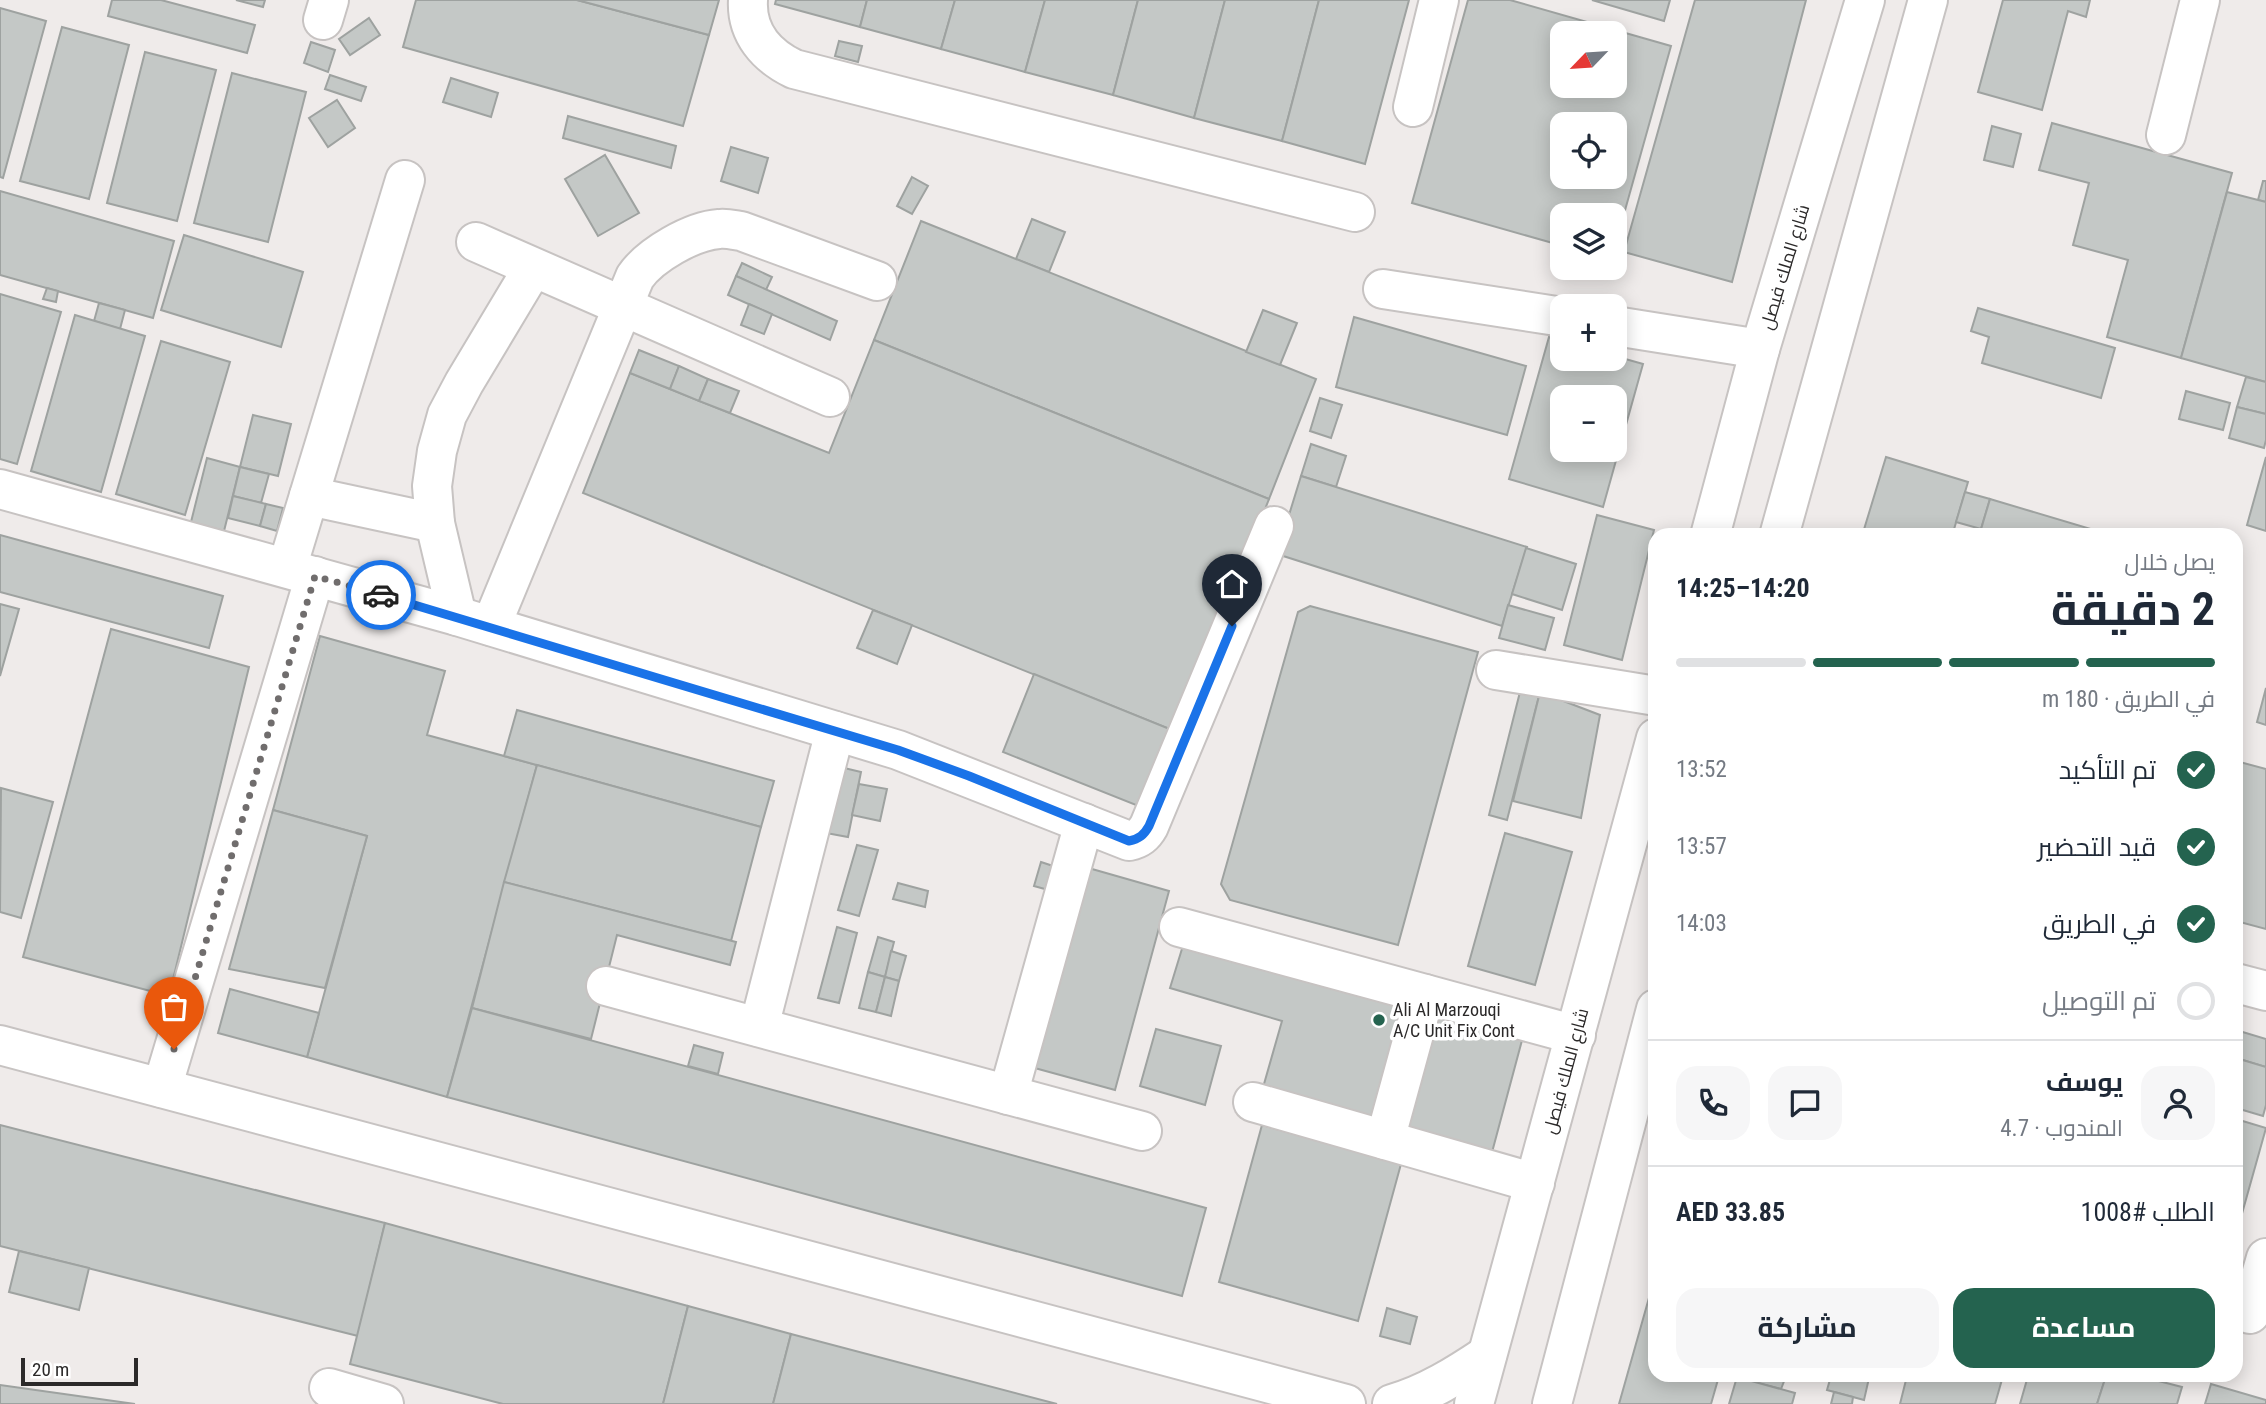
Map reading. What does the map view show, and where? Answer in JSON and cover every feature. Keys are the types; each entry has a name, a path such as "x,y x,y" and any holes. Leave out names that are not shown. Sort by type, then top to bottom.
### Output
{"main road":[{"path":"748,0 752,29 762,47 777,61 794,69 1355,212"},
{"path":"1413,107 1439,0"},
{"name":"شارع الملك فيصل","path":"1712,528 1760,349 1865,0"},
{"path":"1781,528 1928,0"},
{"path":"2165,135 2200,0"},
{"path":"162,1088 301,572 309,496 405,180"},
{"path":"474,621 635,277 652,258 705,232 718,229 741,231 877,281"},
{"path":"476,242 830,397"},
{"path":"474,621 435,523 432,486 437,450 447,415 533,268"},
{"path":"1383,289 1550,315"},
{"path":"1627,328 1760,349"},
{"path":"0,489 474,621 898,750 1129,841 1137,840 1145,834 1274,526"},
{"path":"309,496 435,523"},
{"path":"1496,670 1648,695"},
{"path":"759,1027 835,731"},
{"name":"شارع الملك فيصل","path":"1474,1404 1648,768"},
{"path":"1008,1095 1084,823"},
{"path":"1179,927 1576,1035"},
{"path":"2243,985 2266,991"},
{"path":"606,986 1142,1131"},
{"path":"1385,1140 1425,994"},
{"path":"1552,1404 1648,1039"},
{"path":"0,1045 1272,1394 1346,1404"},
{"path":"1253,1102 1535,1183"},
{"path":"2250,1314 2266,1258"},
{"path":"1392,1404 1428,1390 1487,1355"},
{"path":"329,1388 384,1404"}],"building":[{"path":"112,0 161,0 255,25 247,53 108,16"},
{"path":"236,0 265,0 263,7"},
{"path":"416,0 577,0 709,35 683,126 403,47"},
{"path":"577,0 719,0 709,35"},
{"path":"776,0 867,0 860,27 775,4"},
{"path":"867,0 955,0 941,49 860,27"},
{"path":"955,0 1045,0 1025,72 941,49"},
{"path":"1045,0 1138,0 1113,95 1025,72"},
{"path":"1138,0 1225,0 1194,118 1113,95"},
{"path":"1225,0 1319,0 1282,141 1194,118"},
{"path":"1319,0 1409,0 1365,164 1282,141"},
{"path":"1468,0 1510,0 1584,21 1550,21 1550,98 1628,98 1628,34 1671,46 1627,203 1550,203 1550,242 1412,203"},
{"path":"1592,0 1670,0 1664,21"},
{"path":"1695,0 1806,0 1732,282 1627,253 1627,241"},
{"path":"2003,0 2090,0 2086,17 2068,11 2042,110 1978,92"},
{"path":"0,8 46,21 3,178 0,177"},
{"path":"369,18 380,35 350,55 339,39"},
{"path":"62,27 129,45 89,199 20,181"},
{"path":"839,41 862,46 858,62 835,56"},
{"path":"311,42 335,50 328,72 304,63"},
{"path":"145,52 216,70 177,221 107,203"},
{"path":"232,73 306,92 268,242 194,223"},
{"path":"330,75 366,87 361,101 325,89"},
{"path":"451,78 498,93 491,117 443,102"},
{"path":"337,100 355,128 328,147 309,118"},
{"path":"568,116 676,146 671,168 563,138"},
{"path":"2052,123 2232,173 2181,358 2107,337 2128,260 2073,245 2089,183 2039,170"},
{"path":"1992,126 2021,134 2013,167 1984,160"},
{"path":"731,147 768,158 758,193 721,181"},
{"path":"605,155 639,213 598,236 565,179"},
{"path":"912,177 928,186 912,214 897,206"},
{"path":"2263,181 2266,181 2266,202 2258,200"},
{"path":"0,191 174,241 153,318 0,275"},
{"path":"2227,192 2266,202 2266,382 2181,358"},
{"path":"1032,219 1065,232 1049,272 1016,259"},
{"path":"921,221 1316,379 1269,499 874,340"},
{"path":"184,235 303,272 281,347 161,310"},
{"path":"742,263 772,277 766,290 736,276"},
{"path":"736,276 837,321 830,340 728,295"},
{"path":"47,288 58,291 56,302 43,299"},
{"path":"0,294 61,312 17,464 0,459"},
{"path":"99,303 125,310 120,329 94,321"},
{"path":"749,304 772,314 764,334 741,325"},
{"path":"1978,308 2115,348 2101,398 1982,363 1989,337 1971,331"},
{"path":"1263,310 1297,323 1280,365 1246,352"},
{"path":"75,315 145,336 101,492 31,471"},
{"path":"1354,317 1526,366 1507,435 1336,387"},
{"path":"1549,337 1550,371 1627,371 1627,359 1643,364 1627,421 1627,385 1550,385 1550,462 1616,462 1603,507 1509,479"},
{"path":"874,340 1269,499 1177,732 583,493 630,373 829,453"},
{"path":"161,341 230,362 185,515 116,494"},
{"path":"639,350 679,366 670,389 630,373"},
{"path":"679,366 708,379 699,401 670,389"},
{"path":"2246,377 2266,382 2266,414 2237,407"},
{"path":"708,379 739,391 730,413 699,401"},
{"path":"2186,391 2230,403 2223,430 2179,419"},
{"path":"1320,398 1342,405 1331,438 1310,431"},
{"path":"2237,407 2266,414 2264,448 2229,438"},
{"path":"253,415 291,424 278,476 240,467"},
{"path":"1311,444 1346,456 1336,487 1301,476"},
{"path":"1886,457 1968,482 1954,528 1864,528"},
{"path":"2266,457 2266,531 2247,525"},
{"path":"207,458 240,467 224,531 191,522"},
{"path":"240,467 269,474 261,503 233,496"},
{"path":"1301,476 1527,547 1502,626 1277,554"},
{"path":"1965,492 1990,499 1981,528 1956,522"},
{"path":"233,496 266,504 260,526 228,518"},
{"path":"1990,499 2087,528 1981,528"},
{"path":"266,504 283,508 277,531 260,526"},
{"path":"1597,515 1648,528 1648,554 1622,660 1564,645"},
{"path":"0,535 223,596 209,648 0,592"},
{"path":"1526,548 1576,564 1562,610 1512,594"},
{"path":"0,604 19,609 0,676"},
{"path":"1508,605 1554,618 1545,650 1499,638"},
{"path":"1310,606 1478,652 1398,945 1230,900 1221,884 1298,612"},
{"path":"873,610 912,625 897,664 857,648"},
{"path":"111,629 249,667 169,996 23,957"},
{"path":"320,636 445,671 427,735 537,765 447,1097 307,1057 367,836 273,810"},
{"path":"1034,674 1177,732 1146,809 1003,752"},
{"path":"1521,688 1540,692 1507,820 1489,815"},
{"path":"2266,688 2266,725 2257,722"},
{"path":"1540,692 1600,715 1581,818 1513,801"},
{"path":"517,710 774,781 761,827 504,756"},
{"path":"2243,763 2266,769 2266,929 2243,923"},
{"path":"537,765 761,827 731,941 504,882"},
{"path":"840,767 861,772 848,837 826,833"},
{"path":"859,784 887,789 880,821 852,815"},
{"path":"1,788 53,802 21,918 0,912"},
{"path":"273,810 367,836 325,988 229,969"},
{"path":"1505,833 1572,852 1535,985 1468,966"},
{"path":"857,845 878,850 859,916 838,910"},
{"path":"1041,862 1059,868 1052,891 1034,886"},
{"path":"1085,867 1169,891 1115,1090 1031,1067"},
{"path":"504,882 736,942 730,965 617,935 591,1039 472,1008"},
{"path":"898,883 928,891 925,907 893,899"},
{"path":"837,927 857,933 839,1003 818,998"},
{"path":"878,937 894,942 885,977 868,972"},
{"path":"1185,939 1413,1006 1376,1133 1260,1098 1282,1021 1170,988"},
{"path":"891,951 906,956 899,981 885,977"},
{"path":"868,972 885,977 876,1012 859,1008"},
{"path":"885,977 899,981 891,1016 876,1012"},
{"path":"230,989 319,1013 307,1057 218,1033"},
{"path":"1428,1003 1525,1029 1491,1156 1394,1130"},
{"path":"472,1008 1206,1208 1182,1296 447,1097"},
{"path":"1156,1029 1221,1046 1205,1105 1140,1086"},
{"path":"2243,1032 2266,1039 2266,1067 2243,1060"},
{"path":"694,1045 723,1053 718,1074 688,1066"},
{"path":"2243,1060 2266,1067 2266,1105 2263,1116 2243,1110"},
{"path":"2243,1121 2266,1128 2243,1210"},
{"path":"0,1125 385,1223 358,1336 0,1246"},
{"path":"1262,1125 1401,1164 1358,1321 1219,1282"},
{"path":"385,1223 688,1306 663,1404 503,1404 350,1364"},
{"path":"19,1251 89,1268 79,1310 9,1292"},
{"path":"1648,1301 1648,1382 1717,1382 1711,1404 1619,1404"},
{"path":"688,1306 791,1334 773,1404 663,1404"},
{"path":"1387,1308 1417,1317 1410,1344 1380,1336"},
{"path":"791,1334 1057,1404 773,1404"},
{"path":"1736,1382 1755,1382 1795,1393 1792,1404 1729,1404"},
{"path":"1753,1382 1784,1382 1781,1389"},
{"path":"1829,1382 1868,1382 1864,1400 1827,1390"},
{"path":"1906,1382 2001,1382 1995,1404 1900,1404"},
{"path":"2026,1382 2104,1382 2097,1404 2020,1404"},
{"path":"2104,1382 2162,1382 2182,1387 2177,1404 2097,1404"},
{"path":"2211,1384 2266,1400 2266,1404 2205,1404"},
{"path":"0,1385 135,1404 0,1404"},
{"path":"1834,1392 1853,1397 1852,1404 1831,1404"}],"way so far":[{"path":"174,1049 315,576 381,595"}],"place":[{"name":"Ali Al Marzouqi A/C Unit Fix Cont","path":"1379,1020"}],"route":[{"path":"381,595 898,750 1129,841 1137,840 1145,834 1149,826 1232,626"}]}
